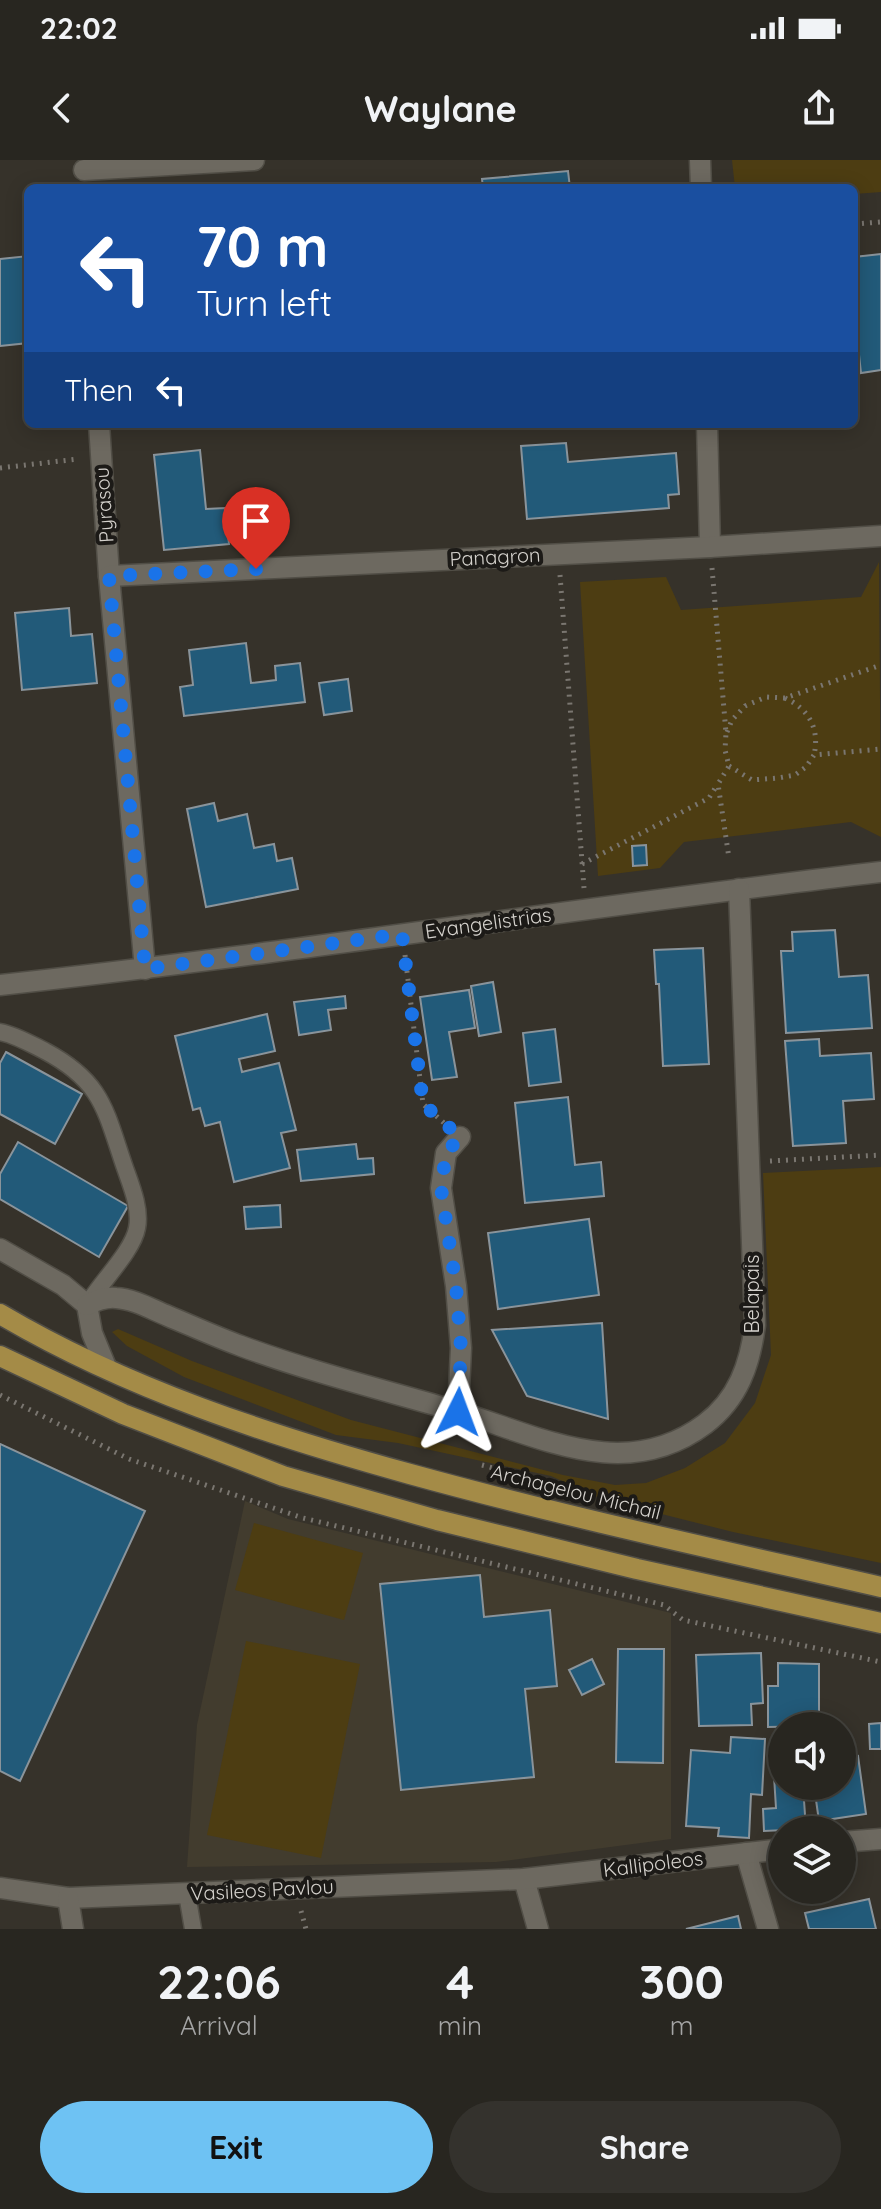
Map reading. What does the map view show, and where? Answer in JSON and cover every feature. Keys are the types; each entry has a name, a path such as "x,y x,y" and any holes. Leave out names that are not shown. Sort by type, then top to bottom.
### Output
{"main road":[{"name":"Archagelou Michail","path":"0,1314 33,1333 206,1410 304,1444 505,1500 881,1587"},
{"path":"0,1356 123,1414 283,1476 437,1520 637,1569 881,1623"}],"street":[{"path":"84,173 254,160"},
{"path":"700,160 701,184"},
{"name":"Pyrasou","path":"99,428 109,576 145,969"},
{"path":"707,428 710,547"},
{"name":"Panagron","path":"109,576 881,536"},
{"name":"Evangelistrias","path":"0,985 145,969 881,872"},
{"name":"Belapais","path":"87,1305 101,1298 133,1301 240,1346 534,1438 598,1453 628,1455 676,1442 720,1412 743,1381 752,1351 755,1325 739,889"},
{"path":"458,1412 461,1348 456,1286 441,1188 446,1153 460,1137"},
{"path":"0,1249 63,1285 87,1305 92,1333 106,1367"},
{"path":"856,1841 881,1839"},
{"name":"Kallipoleos","path":"524,1879 768,1851"},
{"path":"746,1853 768,1929"},
{"path":"524,1879 538,1929"},
{"name":"Vasileos Pavlou","path":"0,1888 68,1898 524,1879"},
{"path":"68,1898 73,1929"}],"lane":[{"path":"0,1032 23,1039 64,1061 93,1085 105,1107 130,1183 138,1227 87,1305"},
{"path":"187,1894 193,1929"}],"path":[{"path":"858,224 881,222"},
{"path":"0,468 101,457"},
{"path":"710,547 725,750 729,766 752,780 795,775 806,767 814,755 817,742 813,722 800,705 785,698"},
{"path":"559,554 585,909"},
{"path":"726,733 732,720 745,706 766,697 785,698 881,665"},
{"path":"814,755 881,749"},
{"path":"582,864 709,798 729,766"},
{"path":"718,784 729,858"},
{"path":"402,934 423,1104 460,1137"},
{"path":"749,1163 881,1155"},
{"path":"664,1605 683,1620 881,1662"}],"shaded area":[{"path":"732,160 881,160 881,192 858,194 858,184 735,184"},
{"path":"879,562 881,837 851,822 684,842 660,868 598,876 580,582 666,577 681,610 861,597"},
{"path":"881,1167 881,1563 733,1532 602,1499 551,1476 398,1443 336,1435 184,1377 127,1346 112,1332 118,1329 192,1361 351,1420 563,1475 615,1485 646,1483 685,1468 725,1443 755,1403 771,1355 763,1173"},
{"path":"245,1501 288,1519 671,1613 671,1839 496,1862 187,1867 197,1725"},
{"path":"254,1523 363,1553 344,1620 235,1590"},
{"path":"246,1641 360,1664 321,1858 207,1835"}],"building":[{"path":"568,171 570,184 483,184 482,179"},
{"path":"881,254 881,370 861,373 858,346 858,257"},
{"path":"24,256 24,343 0,346 0,259"},
{"path":"566,443 568,462 676,453 679,494 668,495 669,508 527,519 521,446"},
{"path":"200,450 206,509 225,508 229,544 164,550 154,455"},
{"path":"69,608 71,636 92,634 97,683 22,690 15,613"},
{"path":"246,643 251,683 276,680 275,666 300,663 305,702 184,716 180,687 193,685 189,650"},
{"path":"348,679 352,711 324,715 319,683"},
{"path":"214,803 218,821 247,814 254,848 274,844 277,861 292,858 298,889 206,907 187,809"},
{"path":"646,845 647,865 633,866 632,846"},
{"path":"835,930 839,977 868,975 872,1028 786,1033 781,951 793,951 792,932"},
{"path":"703,948 709,1064 663,1066 654,950"},
{"path":"493,982 501,1032 479,1036 471,986"},
{"path":"469,990 475,1028 449,1032 457,1077 432,1080 420,997"},
{"path":"345,996 346,1008 328,1010 331,1030 299,1035 294,1002"},
{"path":"267,1014 275,1051 239,1059 242,1072 279,1063 296,1130 281,1133 290,1168 234,1182 220,1122 205,1126 200,1108 193,1110 175,1036"},
{"path":"555,1029 561,1082 529,1086 523,1033"},
{"path":"819,1039 820,1056 871,1053 874,1099 843,1101 846,1143 793,1146 785,1041"},
{"path":"6,1052 82,1094 55,1144 0,1114 0,1063"},
{"path":"568,1097 575,1165 601,1162 604,1196 525,1203 515,1103"},
{"path":"18,1142 128,1206 99,1257 0,1199 0,1174"},
{"path":"356,1144 358,1159 373,1158 374,1174 301,1181 297,1150"},
{"path":"280,1205 281,1227 246,1229 244,1207"},
{"path":"589,1219 599,1295 498,1309 488,1233"},
{"path":"602,1323 608,1419 527,1396 492,1330"},
{"path":"0,1444 145,1511 20,1781 0,1771"},
{"path":"480,1575 484,1617 550,1610 557,1686 525,1689 534,1777 401,1790 380,1584"},
{"path":"618,1649 664,1649 663,1763 616,1762"},
{"path":"761,1653 763,1703 751,1704 752,1725 699,1726 696,1655"},
{"path":"592,1659 604,1684 582,1695 569,1670"},
{"path":"778,1663 819,1664 819,1712 768,1712 768,1686 778,1686"},
{"path":"881,1723 881,1749 870,1749 869,1724"},
{"path":"731,1737 765,1739 762,1795 751,1794 749,1838 718,1836 719,1828 686,1826 691,1750 730,1753"},
{"path":"856,1756 866,1814 818,1816 816,1800 856,1800"},
{"path":"776,1800 804,1800 805,1816 768,1816 768,1831 764,1831 763,1809 776,1808"},
{"path":"869,1899 876,1929 809,1929 805,1913"},
{"path":"738,1916 741,1929 686,1929"}],"route":[{"path":"256,569 109,576 145,969 402,934 423,1104 460,1137 446,1153 441,1188 456,1286 461,1348 458,1412"}]}
